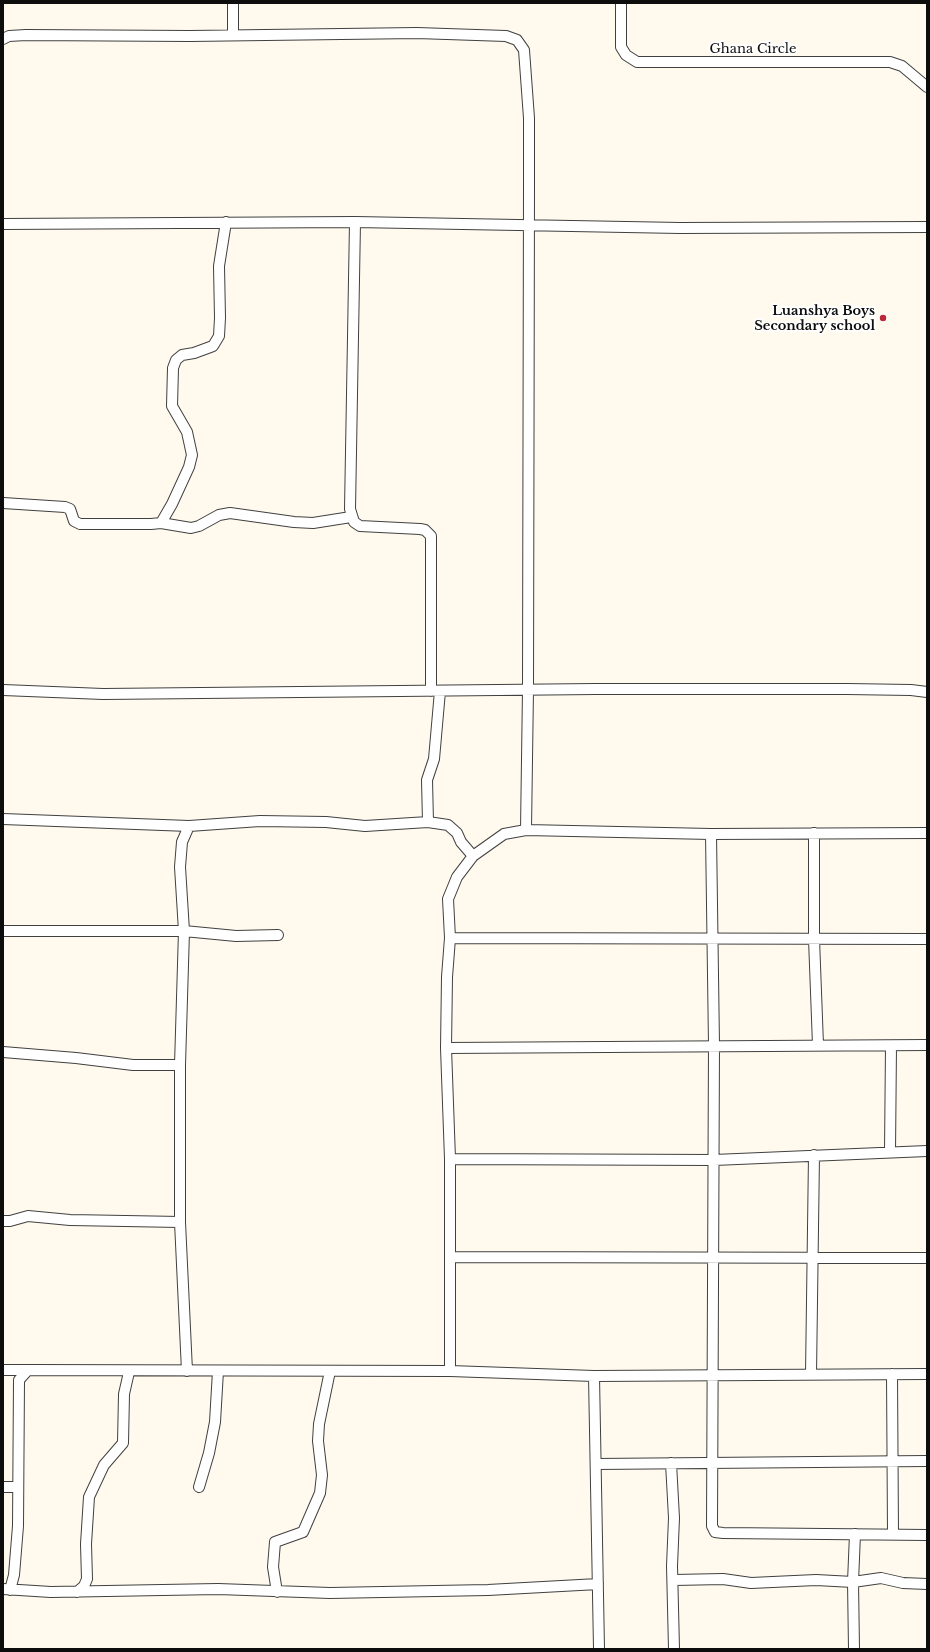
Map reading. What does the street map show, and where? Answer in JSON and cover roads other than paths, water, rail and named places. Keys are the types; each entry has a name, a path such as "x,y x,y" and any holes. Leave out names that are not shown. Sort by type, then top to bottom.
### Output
{"street":[{"path":"233,3 233,35"},
{"name":"Ghana Circle","path":"621,3 622,47 626,55 637,62 890,62 902,66 927,87"},
{"path":"5,37 417,32 506,36 517,40 524,50 529,118 528,689 526,830"},
{"path":"161,523 184,479 192,454 191,443 187,432 172,406 174,368 176,360 182,355 194,353 213,346 218,336 220,318 219,266 226,222"},
{"path":"355,222 351,517 354,522 360,526 420,529 425,530 431,536 435,691 434,759 427,780 428,822"},
{"path":"3,224 355,222 680,228 927,227"},
{"path":"3,503 64,507 70,509 74,521 80,524 161,523 191,528 199,526 218,515 230,513 307,522 351,517"},
{"path":"3,690 103,694 528,689 847,688 927,692"},
{"path":"3,819 189,826 260,821 326,822 365,826 428,822 448,825 457,833 461,842 473,856"},
{"path":"187,1371 180,1222 180,1065 184,931 180,867 182,842 189,826"},
{"path":"450,1371 450,1159 446,1048 447,977 450,938 448,899 457,877 473,856 504,834 526,830 711,834 927,833"},
{"path":"814,833 814,939 818,1045"},
{"path":"711,834 715,1256 712,1526 715,1532 893,1534 927,1536"},
{"path":"3,930 184,931 236,936 278,935"},
{"path":"450,938 713,937 927,939"},
{"path":"446,1048 714,1045 927,1045"},
{"path":"890,1152 891,1046"},
{"path":"3,1052 76,1058 133,1065 180,1065"},
{"path":"450,1159 714,1160 927,1151"},
{"path":"811,1374 814,1258 814,1155"},
{"path":"3,1221 10,1222 28,1216 70,1220 180,1222"},
{"path":"450,1257 715,1256 927,1258"},
{"path":"3,1370 128,1372 218,1370 450,1371 594,1376 713,1374 927,1374"},
{"path":"28,1370 19,1380 19,1458 17,1487 18,1526 14,1574 6,1589 76,1592 218,1589 330,1593 488,1590 598,1584"},
{"path":"199,1487 210,1453 215,1422 218,1370"},
{"path":"277,1592 273,1567 275,1542 303,1532 320,1493 322,1475 318,1441 319,1424 330,1371"},
{"path":"76,1592 84,1586 87,1579 86,1544 89,1497 104,1465 123,1443 124,1394 128,1372"},
{"path":"892,1374 893,1534"},
{"path":"594,1376 598,1649"},
{"path":"596,1464 713,1464 892,1460 927,1461"},
{"path":"671,1463 674,1518 672,1566 674,1580 674,1649"},
{"path":"3,1486 17,1487"},
{"path":"854,1649 853,1582 855,1534"},
{"path":"674,1580 723,1579 751,1583 816,1580 853,1582 881,1578 903,1583 927,1584"}],"place":[{"name":"Luanshya Boys Secondary school","path":"883,318"}]}
